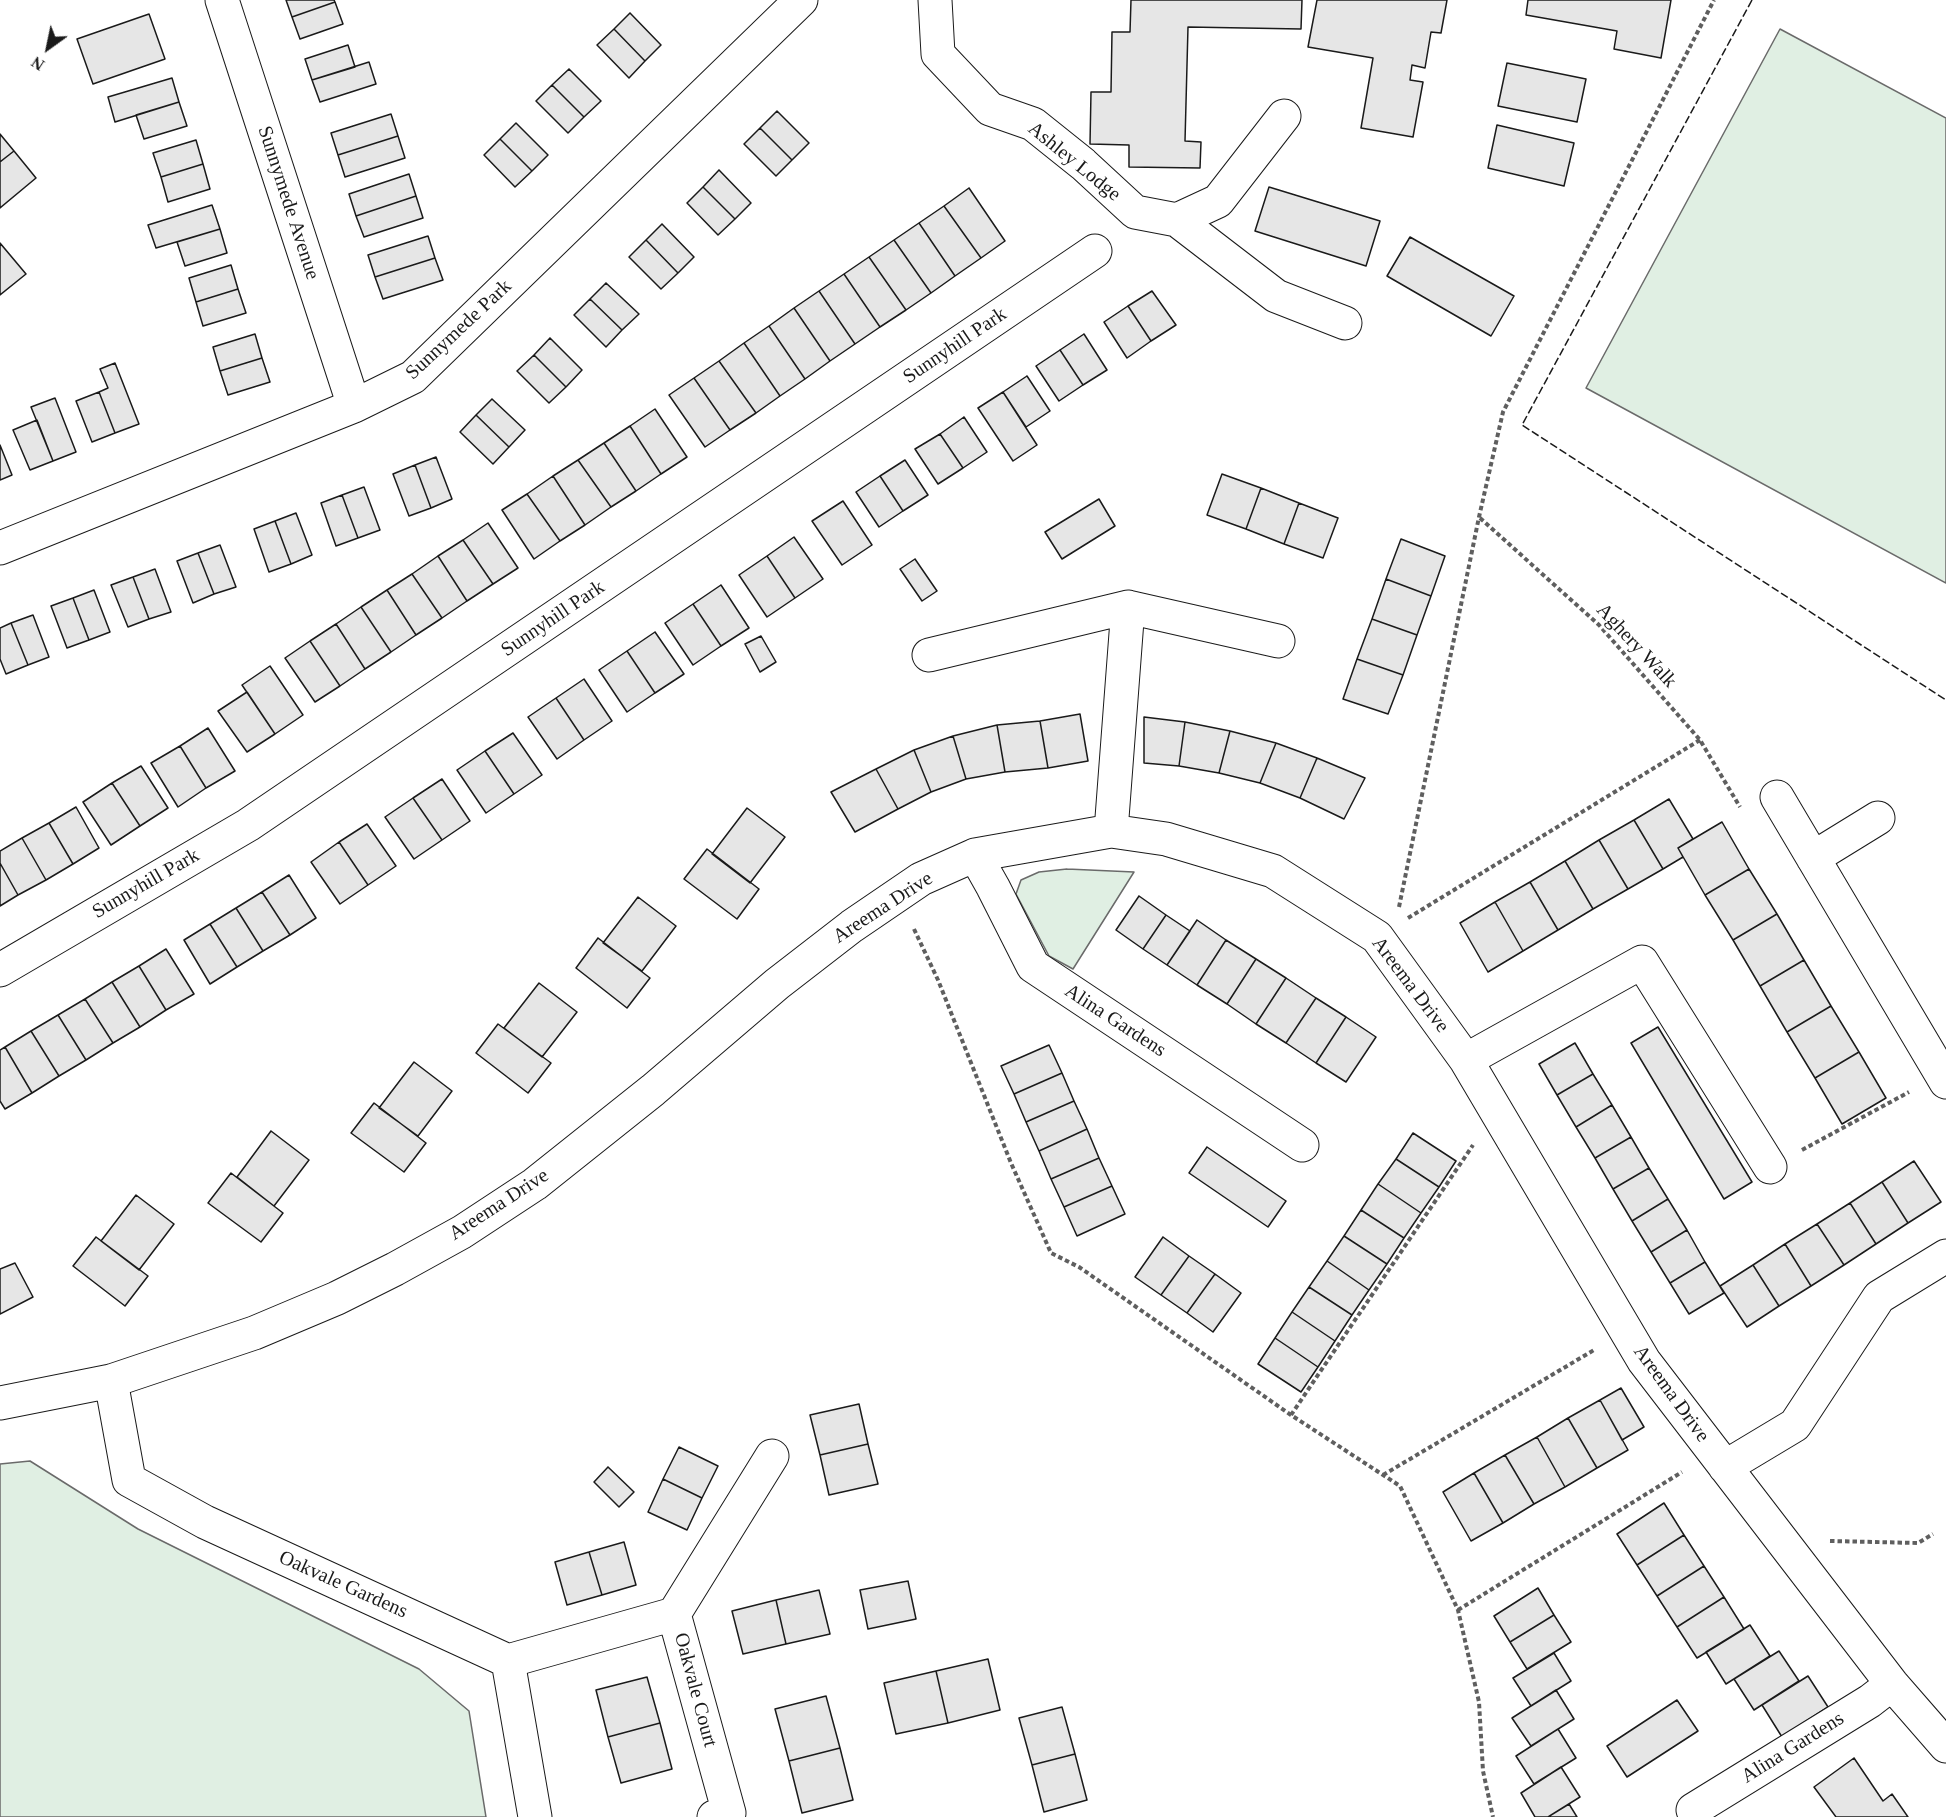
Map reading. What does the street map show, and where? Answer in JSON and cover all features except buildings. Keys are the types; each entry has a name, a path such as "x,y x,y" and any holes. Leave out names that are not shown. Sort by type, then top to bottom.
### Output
{"street":[{"name":"Sunnymede Avenue","path":"222,0 354,406"},
{"name":"Sunnymede Park","path":"0,548 354,406 413,377 801,0"},
{"name":"Ashley Lodge","path":"935,0 938,54 990,110 1033,124 1083,164 1136,212 1177,220 1276,296 1345,323"},
{"path":"1177,220 1218,201 1284,116"},
{"name":"Sunnyhill Park","path":"0,970 248,825 1095,251"},
{"path":"929,655 1128,607 1278,641"},
{"path":"1111,831 1128,607"},
{"path":"1777,797 1946,1082"},
{"path":"1813,858 1878,818"},
{"name":"Areema Drive","path":"0,1403 111,1381 255,1333 395,1269 462,1232 536,1184 653,1090 777,984 852,926 921,879 975,855 1111,831 1166,838 1273,871 1377,937 1466,1060 1644,1361 1892,1684 1946,1746"},
{"name":"Alina Gardens","path":"975,855 1033,966 1302,1145"},
{"path":"1466,1060 1642,962 1770,1167"},
{"path":"1725,1467 1795,1425 1879,1297 1946,1256"},
{"name":"Oakvale Gardens","path":"111,1381 129,1480 206,1522 508,1661"},
{"path":"674,1614 772,1456"},
{"name":"Oakvale Court","path":"508,1661 674,1614 729,1813 714,1817"},
{"path":"508,1661 535,1817"},
{"name":"Alina Gardens","path":"1693,1810 1870,1701 1892,1684"}],"path":[{"path":"1377,937 1400,906 1479,517 1503,412 1714,0"},
{"name":"Aghery Walk","path":"1479,517 1599,625 1700,740 1746,816"},
{"path":"1377,937 1700,740"},
{"path":"911,923 938,980 1011,1163 1051,1252 1079,1267 1291,1415 1400,1486 1458,1610 1479,1702 1483,1771 1492,1817"},
{"path":"1770,1167 1912,1090"},
{"path":"1291,1415 1477,1140"},
{"path":"1383,1475 1602,1345"},
{"path":"1458,1610 1688,1469"},
{"path":"1792,1555 1811,1541 1918,1543 1933,1534"}],"green space":[{"path":"1780,29 1946,118 1946,583 1586,388"},
{"path":"1067,869 1134,872 1073,969 1049,956 1016,894 1021,880 1039,872"},
{"path":"30,1461 138,1529 419,1669 469,1711 486,1817 0,1817 0,1464"}],"fence":[{"path":"1752,0 1522,425 1946,700"}]}
